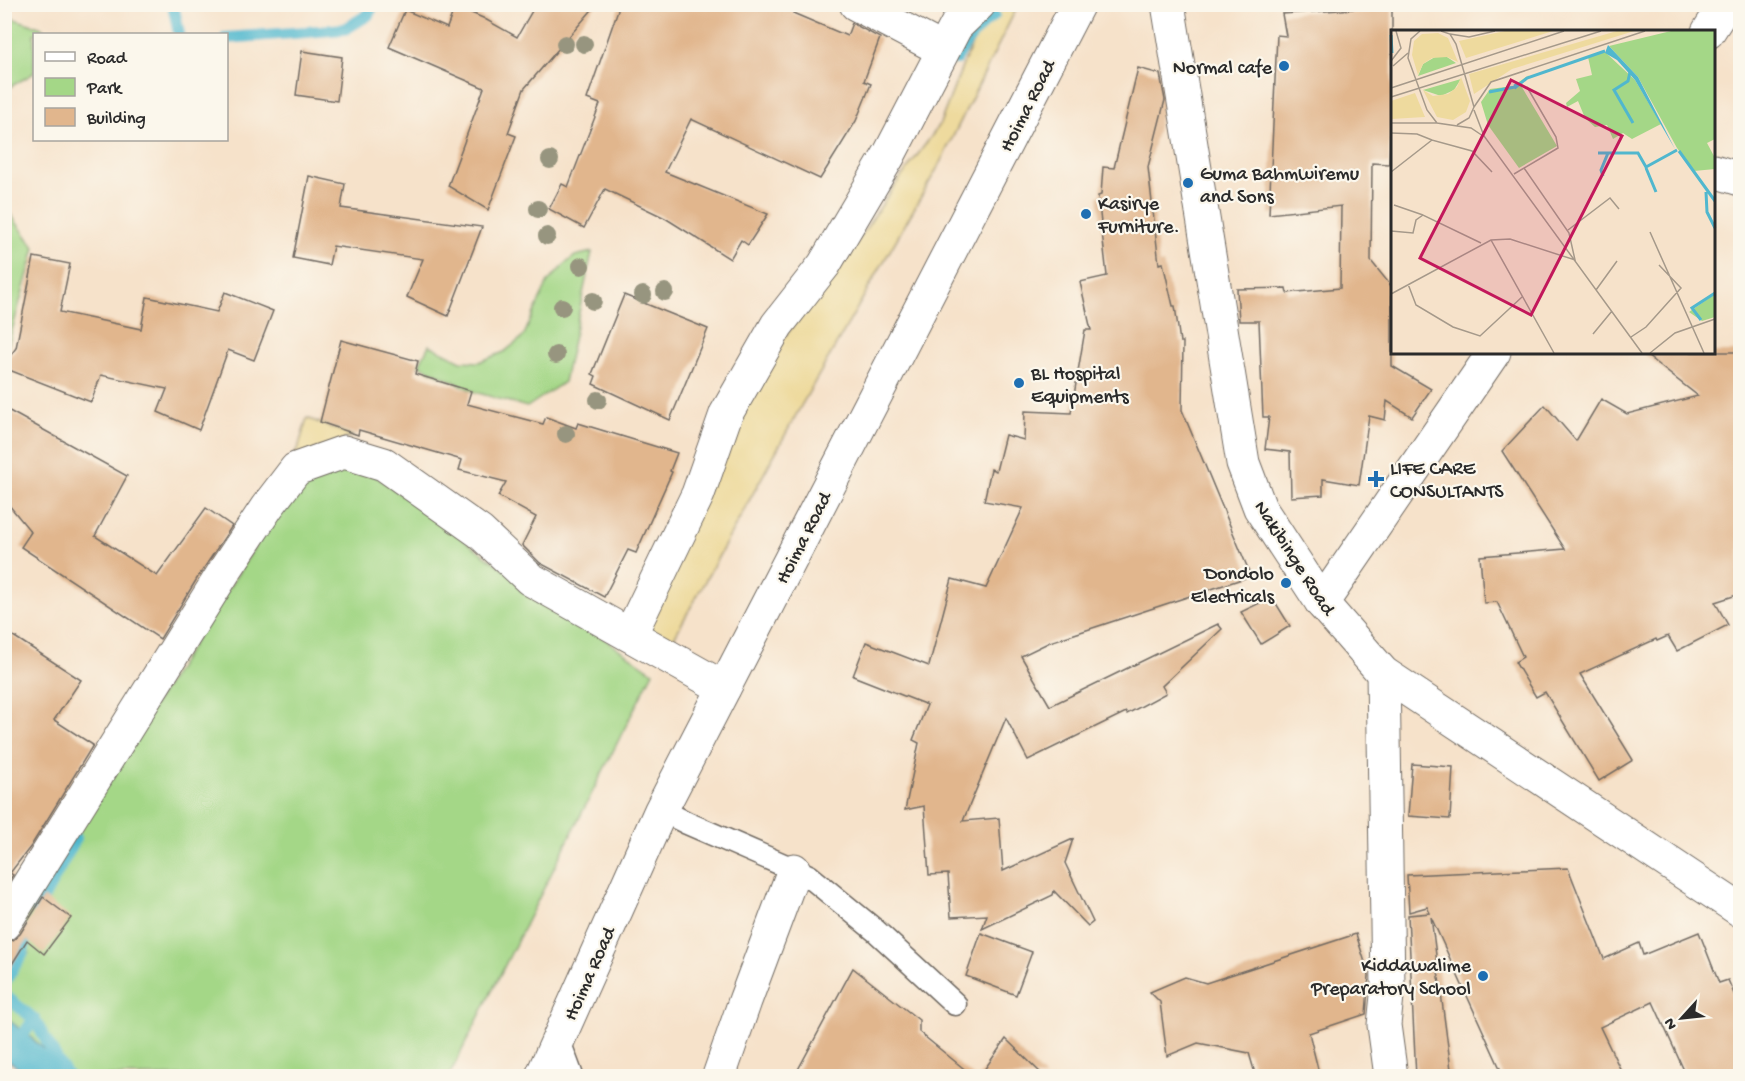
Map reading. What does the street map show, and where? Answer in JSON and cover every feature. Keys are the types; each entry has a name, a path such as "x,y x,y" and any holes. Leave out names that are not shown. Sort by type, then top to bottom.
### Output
{"street":[{"path":"856,4 943,50"},
{"path":"630,635 698,494 726,414 777,325 830,255 889,155 956,26 979,4"},
{"name":"Hoima Road","path":"550,1076 559,1041 661,810 1078,4"},
{"name":"Nakibinge Road","path":"1168,4 1243,463 1260,508 1322,603 1383,673 1740,910"},
{"path":"1709,30 1726,4"},
{"path":"1715,172 1740,179"},
{"path":"1322,603 1493,354"},
{"path":"4,924 227,567 267,507 296,469 344,452 384,464 480,532 530,579 724,688"},
{"path":"1383,673 1388,986 1384,1025 1391,1077"},
{"path":"719,1077 794,870"}],"lane":[{"path":"661,810 809,876 876,931 955,1004"}],"green space":[{"path":"5,16 42,28 45,33 33,33 33,74 5,90"},
{"path":"5,207 35,248 5,356"},
{"path":"592,252 564,382 527,407 475,392 419,365 429,345 461,361 479,362 504,352 523,337 548,282 575,256"},
{"path":"359,464 541,596 653,672 449,1076 66,1076 65,1070 10,1021 5,1020 4,984 29,953 7,936 295,484"}],"sand":[{"path":"996,5 1018,5 938,167 801,406 670,645 645,631 722,456 773,351 834,276 893,188 939,126 986,13"},
{"path":"307,418 353,436 291,459 298,449"}],"water":[{"path":"5,1020 10,1021 42,1047 63,1069 66,1076 29,1076 5,1058"}],"building":[{"path":"536,4 597,4 524,89 508,133 516,136 488,210 448,186 484,88 389,47 405,10 447,28 455,6 517,37"},
{"path":"620,4 796,4 793,13 847,36 852,23 880,38 864,81 871,84 856,121 820,179 691,119 665,172 768,214 748,245 741,240 730,259 665,218 605,189 584,228 549,209 562,184 568,187 600,104 587,99"},
{"path":"1353,4 1392,4 1389,164 1372,163 1371,261 1391,286 1392,366 1431,389 1412,417 1387,401 1385,420 1369,416 1359,485 1323,479 1323,495 1291,497 1290,452 1265,449 1269,417 1263,417 1259,321 1239,321 1237,289 1286,288 1287,293 1340,288 1341,206 1269,214 1277,35 1286,36 1282,14 1353,9"},
{"path":"302,51 342,57 337,101 296,95"},
{"path":"1138,68 1160,74 1165,100 1148,167 1159,264 1163,263 1173,306 1175,306 1180,342 1183,342 1182,410 1251,576 1050,642 1021,656 1050,706 1218,624 1222,629 1162,686 1166,693 1127,714 1126,712 1028,760 1006,718 963,821 999,818 1003,871 1073,839 1065,863 1093,922 1088,926 1054,891 1053,895 982,929 987,915 951,917 948,874 929,875 924,806 905,810 919,743 913,740 927,705 853,676 866,642 929,666 952,579 986,588 1023,508 984,501 991,469 996,471 1005,435 1024,440 1025,411 1071,413 1085,330 1091,330 1080,282 1107,276 1098,196 1101,195 1103,167 1114,168"},
{"path":"309,176 345,184 341,208 482,227 448,316 407,297 423,259 333,246 329,265 293,258"},
{"path":"34,257 70,264 60,312 141,329 147,297 217,312 225,292 273,311 254,360 228,350 199,430 158,412 167,389 101,375 91,402 4,368 4,364 16,348"},
{"path":"624,295 708,329 670,420 593,384 596,376 592,374"},
{"path":"341,340 418,361 415,374 471,391 467,404 543,424 546,417 576,428 578,423 677,453 670,471 672,472 636,553 628,550 604,597 540,563 522,545 536,517 498,496 506,482 459,470 462,460 359,430 358,435 320,422"},
{"path":"1740,352 1740,594 1715,602 1728,625 1677,651 1668,636 1657,641 1656,639 1580,674 1633,760 1599,781 1545,692 1536,697 1515,662 1523,657 1497,602 1484,603 1480,556 1565,549 1502,451 1545,405 1576,441 1601,399 1627,414 1698,396 1645,354"},
{"path":"4,408 127,476 95,536 157,576 206,508 232,526 160,639 21,547 31,532 4,499"},
{"path":"1272,597 1290,626 1261,644 1241,612"},
{"path":"4,630 81,680 54,720 93,745 31,846 10,873 13,875 4,888"},
{"path":"1412,764 1453,767 1450,819 1408,816"},
{"path":"1568,868 1604,959 1639,943 1643,955 1699,932 1719,983 1728,980 1740,1008 1740,1077 1687,1077 1653,1002 1600,1027 1624,1077 1504,1077 1431,917 1452,1077 1416,1077 1408,915 1430,913 1427,907 1409,912 1407,875"},
{"path":"43,897 71,918 44,954 27,940 4,977 4,943 20,934"},
{"path":"981,933 1032,952 1016,995 966,976"},
{"path":"1356,934 1369,975 1366,1014 1309,1033 1320,1077 1256,1077 1249,1053 1198,1043 1167,1056 1160,1002 1150,992 1185,977 1206,983"},
{"path":"853,968 919,1020 919,1032 974,1077 794,1077"},
{"path":"1006,1039 1045,1077 979,1077"}],"waterway":[{"path":"173,4 179,33"},
{"path":"228,38 345,29 368,15 374,4"},
{"path":"956,59 973,35 994,15"},
{"path":"37,910 76,838"},
{"path":"4,983 23,952 28,929"},
{"path":"4,995 34,1019 19,1041"},
{"path":"34,1019 68,1076"}],"place":[{"name":"Normal cafe","path":"1284,66"},
{"name":"Guma Bahmwiremu and Sons","path":"1188,183"},
{"name":"Kasirye Furniture.","path":"1086,214"},
{"name":"BL Hospital Equipments","path":"1019,383"},
{"name":"LIFE CARE CONSULTANTS","path":"1376,479"},
{"name":"Dondolo Electricals","path":"1286,583"},
{"name":"Kiddawalime Preparatory School","path":"1483,976"}]}
